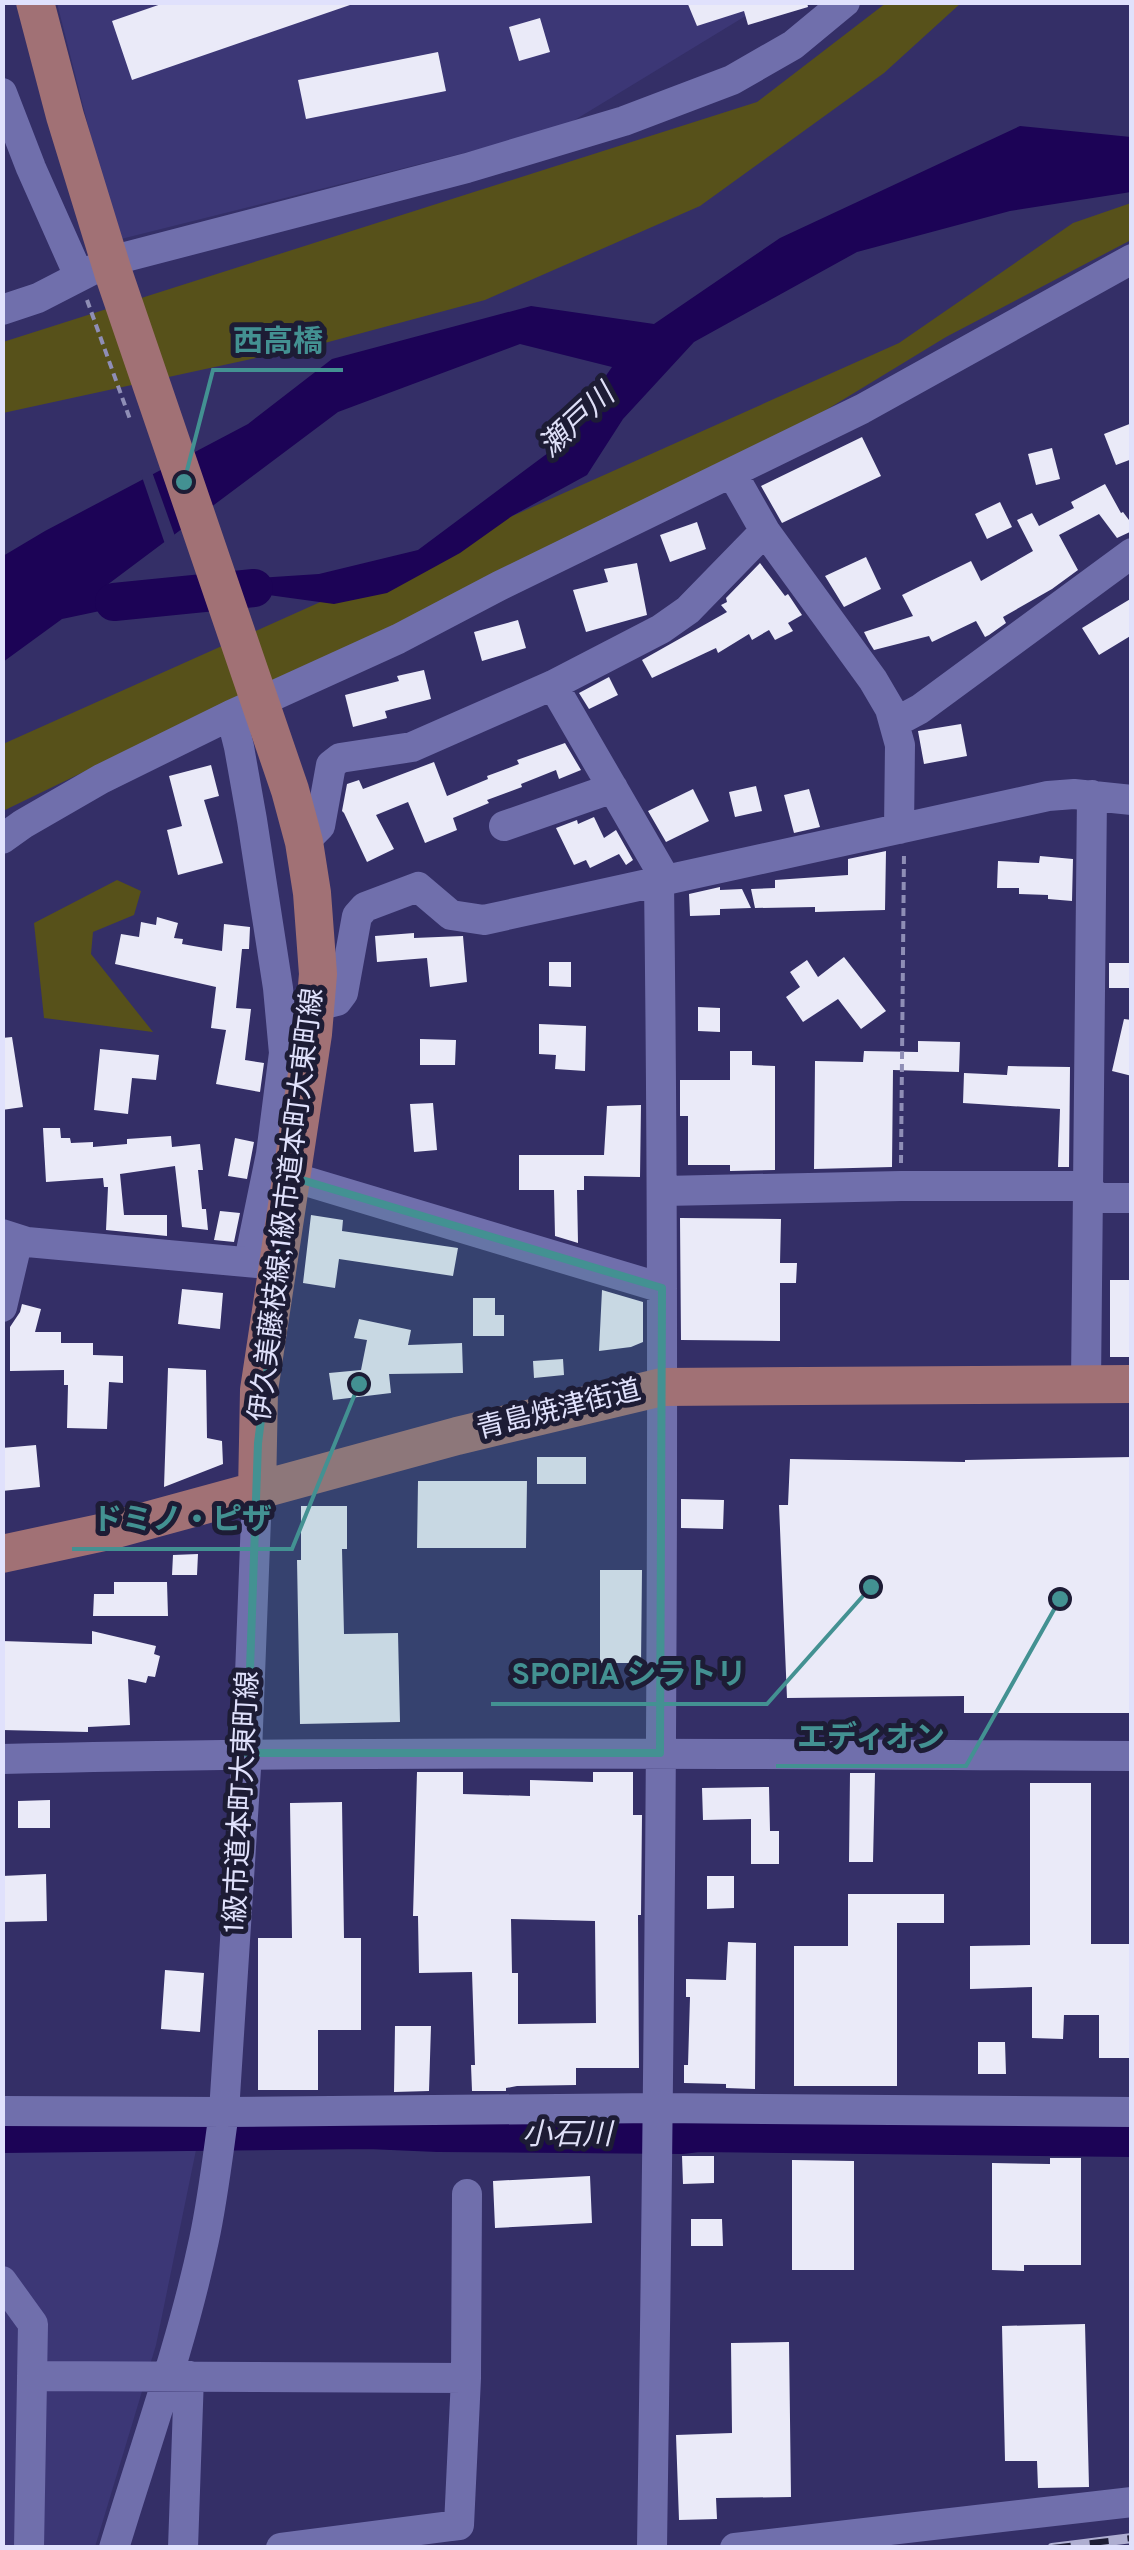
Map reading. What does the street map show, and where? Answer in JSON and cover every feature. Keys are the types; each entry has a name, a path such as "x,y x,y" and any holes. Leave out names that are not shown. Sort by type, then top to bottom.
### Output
{"main road":[{"name":"伊久美藤枝線;1級市道本町大東町線","path":"35,2 65,116 94,269 249,704 290,790 312,893 318,974 316,1006 292,1177 264,1263 257,1492"},
{"name":"青島焼津街道","path":"2,1554 110,1531 457,1436 662,1386 1132,1384"}],"street":[{"path":"2,310 38,298 94,269 468,168 624,121 732,80 793,44 845,2"},
{"path":"2,93 31,168 94,269"},
{"path":"2,839 101,778 249,704 398,639 862,409 1132,259"},
{"path":"732,473 765,531 873,680 890,710 900,745 902,828"},
{"path":"304,842 320,826 331,765 340,758 412,746 554,685 661,629 688,610 765,531"},
{"path":"894,723 1132,553"},
{"path":"554,685 662,880 658,2108 652,2548"},
{"path":"2,1306 10,1237 27,1242 264,1263 271,1154 284,1053 252,820 249,704"},
{"path":"504,826 612,788"},
{"path":"316,1006 337,1001 343,993 358,916 364,907 418,888 452,915 484,920 1048,796 1074,794 1132,800"},
{"path":"1086,1384 1092,796"},
{"path":"292,1177 662,1288"},
{"path":"663,1192 901,1186 1089,1192 1132,1198"},
{"name":"1級市道本町大東町線","path":"114,2548 200,2258 224,2112 247,1753 257,1492"},
{"path":"2,1759 247,1753 1132,1756"},
{"path":"2,2110 658,2108 1132,2112"},
{"path":"281,2548 459,2525 466,2378 467,2194"},
{"path":"2,2281 33,2324 29,2548"},
{"path":"32,2376 466,2378"},
{"path":"183,2548 189,2376"},
{"path":"735,2548 1132,2502"}],"path":[{"path":"94,269 132,426"},
{"path":"901,1186 902,828"}],"highlighted area":[{"path":"292,1177 662,1288 660,1753 247,1753 258,1443"}],"shaded area":[{"path":"57,3 767,3 560,129 117,240"},
{"path":"886,3 961,3 884,73 700,206 485,300 321,344 3,413 3,342 757,102"},
{"path":"1131,203 1131,240 946,337 752,455 499,586 162,734 3,811 3,744 899,343 1073,223"},
{"path":"117,880 141,891 134,915 93,932 91,954 153,1032 44,1018 34,923"},
{"path":"3,2148 196,2150 156,2345 95,2547 3,2548"}],"water":[{"path":"1020,126 1131,137 1131,192 1010,211 857,252 694,342 623,419 587,475 387,593 334,604 232,590 227,580 319,574 418,550 556,447 612,367 520,344 338,412 99,591 160,583 166,597 62,619 3,662 3,556 248,424 332,359 531,306 654,324 780,238"}],"pier":[{"path":"151,469 176,539 166,547 141,474"}],"building":[{"path":"167,2 350,5 132,80 112,21"},
{"path":"687,2 807,2 808,7 748,25 744,11 697,26"},
{"path":"540,18 550,52 519,61 509,27"},
{"path":"438,52 446,91 306,119 298,80"},
{"path":"1132,423 1132,459 1116,465 1104,434"},
{"path":"862,437 881,476 782,523 761,486"},
{"path":"1052,448 1060,479 1036,485 1028,454"},
{"path":"1105,484 1132,524 1132,531 1117,538 1099,514 1059,535 1078,570 1003,617 1006,623 985,637 976,621 932,642 929,636 874,650 864,632 913,616 902,595 971,561 981,581 1033,551 1017,520 1032,513 1039,526 1074,508 1071,502"},
{"path":"1000,502 1012,527 987,539 975,514"},
{"path":"697,522 706,549 670,562 660,535"},
{"path":"866,557 881,589 844,607 825,576"},
{"path":"637,563 647,615 586,632 573,590 608,582 604,569"},
{"path":"760,563 802,615 788,623 793,631 775,640 769,630 752,640 749,634 718,653 716,648 652,678 642,660 727,612 721,605"},
{"path":"1132,598 1132,635 1099,655 1082,628"},
{"path":"518,620 526,648 482,661 474,632"},
{"path":"424,670 431,699 385,711 387,718 353,727 345,695"},
{"path":"609,677 618,695 589,709 579,693"},
{"path":"961,724 967,756 924,764 918,731"},
{"path":"565,743 581,770 559,779 556,770 521,784 522,787 453,818 457,830 425,843 408,802 376,815 394,849 367,862 342,811 347,784 359,780 363,789 434,762 447,796 519,764 517,760"},
{"path":"211,765 219,796 204,800 223,863 178,875 167,830 182,826 169,776"},
{"path":"756,786 762,811 735,817 729,792"},
{"path":"693,789 709,821 666,842 648,811"},
{"path":"809,789 820,827 794,833 784,795"},
{"path":"594,817 604,838 616,830 633,860 626,865 619,854 590,868 586,860 574,865 556,828"},
{"path":"886,851 885,910 815,912 815,907 755,908 751,889 775,888 775,880 848,875 848,859"},
{"path":"1040,856 1073,859 1072,901 1019,894 1019,888 997,888 998,861 1039,863"},
{"path":"720,887 742,889 751,908 720,909 720,915 690,916 689,894"},
{"path":"157,917 178,923 174,938 183,939 182,944 222,951 224,924 250,927 249,949 242,949 236,1008 251,1009 245,1060 264,1063 260,1092 216,1084 226,1030 211,1028 216,987 115,964 121,934 139,937 141,922 156,925"},
{"path":"414,933 414,938 463,936 467,982 430,987 427,958 377,962 375,936"},
{"path":"844,957 886,1011 861,1029 838,999 803,1022 786,997 800,987 790,972 807,960 818,977"},
{"path":"549,962 571,962 571,987 549,986"},
{"path":"1109,963 1132,963 1132,988 1109,988"},
{"path":"698,1007 720,1008 720,1032 698,1031"},
{"path":"1124,1019 1132,1020 1132,1076 1112,1071"},
{"path":"539,1024 586,1026 585,1071 555,1069 556,1055 539,1054"},
{"path":"12,1037 23,1107 2,1110 2,1038"},
{"path":"420,1039 456,1040 455,1065 420,1065"},
{"path":"918,1041 960,1042 959,1072 893,1070 892,1167 814,1169 815,1061 863,1062 864,1051 918,1052"},
{"path":"100,1049 159,1055 156,1080 132,1078 128,1114 94,1110"},
{"path":"730,1051 752,1051 752,1065 775,1066 775,1170 730,1171 730,1165 688,1165 688,1116 680,1116 680,1080 730,1080"},
{"path":"1008,1066 1070,1067 1069,1167 1058,1167 1060,1109 963,1103 964,1073 1007,1075"},
{"path":"433,1103 437,1150 414,1152 410,1104"},
{"path":"641,1105 640,1177 584,1176 584,1190 577,1190 578,1243 555,1236 554,1190 519,1190 519,1155 604,1155 607,1106"},
{"path":"43,1128 60,1128 61,1138 70,1138 71,1143 93,1142 93,1147 127,1144 127,1139 171,1136 172,1147 200,1144 203,1170 198,1170 208,1230 182,1227 175,1166 120,1174 124,1215 167,1215 167,1236 106,1230 108,1187 104,1187 103,1178 46,1182"},
{"path":"235,1138 254,1142 247,1179 228,1176"},
{"path":"220,1211 240,1213 234,1242 214,1240"},
{"path":"311,1215 343,1220 342,1231 458,1248 453,1276 339,1259 335,1288 303,1283"},
{"path":"680,1218 781,1219 780,1263 797,1263 796,1283 780,1283 780,1341 681,1340"},
{"path":"1110,1280 1132,1280 1132,1357 1110,1357"},
{"path":"182,1289 223,1293 220,1329 178,1324"},
{"path":"602,1290 643,1302 643,1342 599,1351"},
{"path":"473,1298 495,1298 495,1315 504,1315 504,1336 473,1336"},
{"path":"22,1304 41,1309 35,1332 61,1332 61,1343 93,1343 93,1355 123,1356 123,1383 109,1382 107,1429 67,1428 68,1385 64,1385 64,1370 10,1371 10,1327"},
{"path":"359,1319 411,1330 408,1345 462,1343 463,1373 389,1374 391,1393 333,1400 329,1373 361,1370 367,1340 354,1338"},
{"path":"563,1359 564,1375 534,1378 533,1361"},
{"path":"168,1368 206,1370 207,1438 222,1441 223,1464 164,1487"},
{"path":"36,1445 40,1487 2,1491 2,1448"},
{"path":"537,1457 586,1457 586,1484 537,1484"},
{"path":"1132,1457 1132,1713 964,1713 964,1696 787,1698 779,1505 788,1505 790,1459 965,1462"},
{"path":"418,1481 527,1481 526,1548 417,1548"},
{"path":"681,1499 724,1500 723,1529 681,1528"},
{"path":"301,1506 347,1506 347,1549 342,1549 344,1634 398,1633 400,1722 300,1724 297,1560 301,1560"},
{"path":"198,1554 197,1575 172,1575 173,1555"},
{"path":"600,1570 642,1570 641,1663 600,1663"},
{"path":"114,1582 167,1582 168,1616 93,1616 94,1594 114,1594"},
{"path":"92,1631 156,1646 154,1654 160,1656 155,1677 148,1676 146,1683 128,1679 130,1725 88,1727 88,1732 2,1730 2,1641 92,1644"},
{"path":"417,1772 463,1772 463,1794 530,1796 530,1780 593,1782 593,1772 633,1772 633,1815 642,1815 639,2068 576,2068 576,2085 472,2091 472,1972 419,1973 418,1916 413,1916","holes":["511,1919 595,1921 596,2023 518,2024 518,1973 512,1973"]},
{"path":"850,1773 875,1773 873,1862 849,1862"},
{"path":"1030,1783 1091,1783 1091,1944 1132,1944 1132,2058 1099,2058 1099,2015 1064,2015 1063,2039 1032,2038 1032,1987 970,1989 970,1946 1030,1945"},
{"path":"769,1787 770,1831 779,1831 779,1864 751,1864 751,1819 703,1820 702,1788"},
{"path":"50,1800 50,1828 18,1828 18,1801"},
{"path":"342,1802 344,1938 361,1938 361,2030 318,2030 318,2090 258,2090 258,1938 292,1938 290,1803"},
{"path":"46,1874 47,1921 2,1922 2,1876"},
{"path":"707,1876 734,1876 734,1908 707,1909"},
{"path":"848,1894 944,1894 944,1923 897,1923 897,2086 794,2086 794,1946 848,1946"},
{"path":"728,1942 756,1943 755,2089 684,2083 690,1997 686,1997 686,1979 726,1980"},
{"path":"165,1970 204,1973 200,2032 161,2029"},
{"path":"395,2026 431,2026 429,2091 394,2092"},
{"path":"978,2042 1005,2042 1006,2074 978,2074"},
{"path":"682,2156 714,2156 714,2183 683,2184"},
{"path":"1050,2158 1081,2158 1081,2265 1024,2265 1024,2271 992,2270 992,2163 1050,2164"},
{"path":"792,2160 854,2161 854,2270 792,2270"},
{"path":"590,2176 592,2223 495,2228 493,2181"},
{"path":"691,2219 722,2219 723,2246 691,2246"},
{"path":"1085,2324 1089,2487 1038,2488 1037,2461 1005,2461 1002,2326"},
{"path":"789,2342 791,2497 716,2498 717,2519 679,2520 676,2435 732,2433 731,2343"}],"waterway":[{"name":"瀬戸川","path":"114,602 254,588"},
{"name":"小石川","path":"2,2134 369,2130 1132,2138"}],"railway":[{"path":"1052,2548 1132,2538"}],"place":[{"name":"西高橋","path":"184,482"},
{"name":"ドミノ・ピザ","path":"359,1384"},
{"name":"SPOPIA シラトリ","path":"871,1587"},
{"name":"エディオン","path":"1060,1599"}]}
